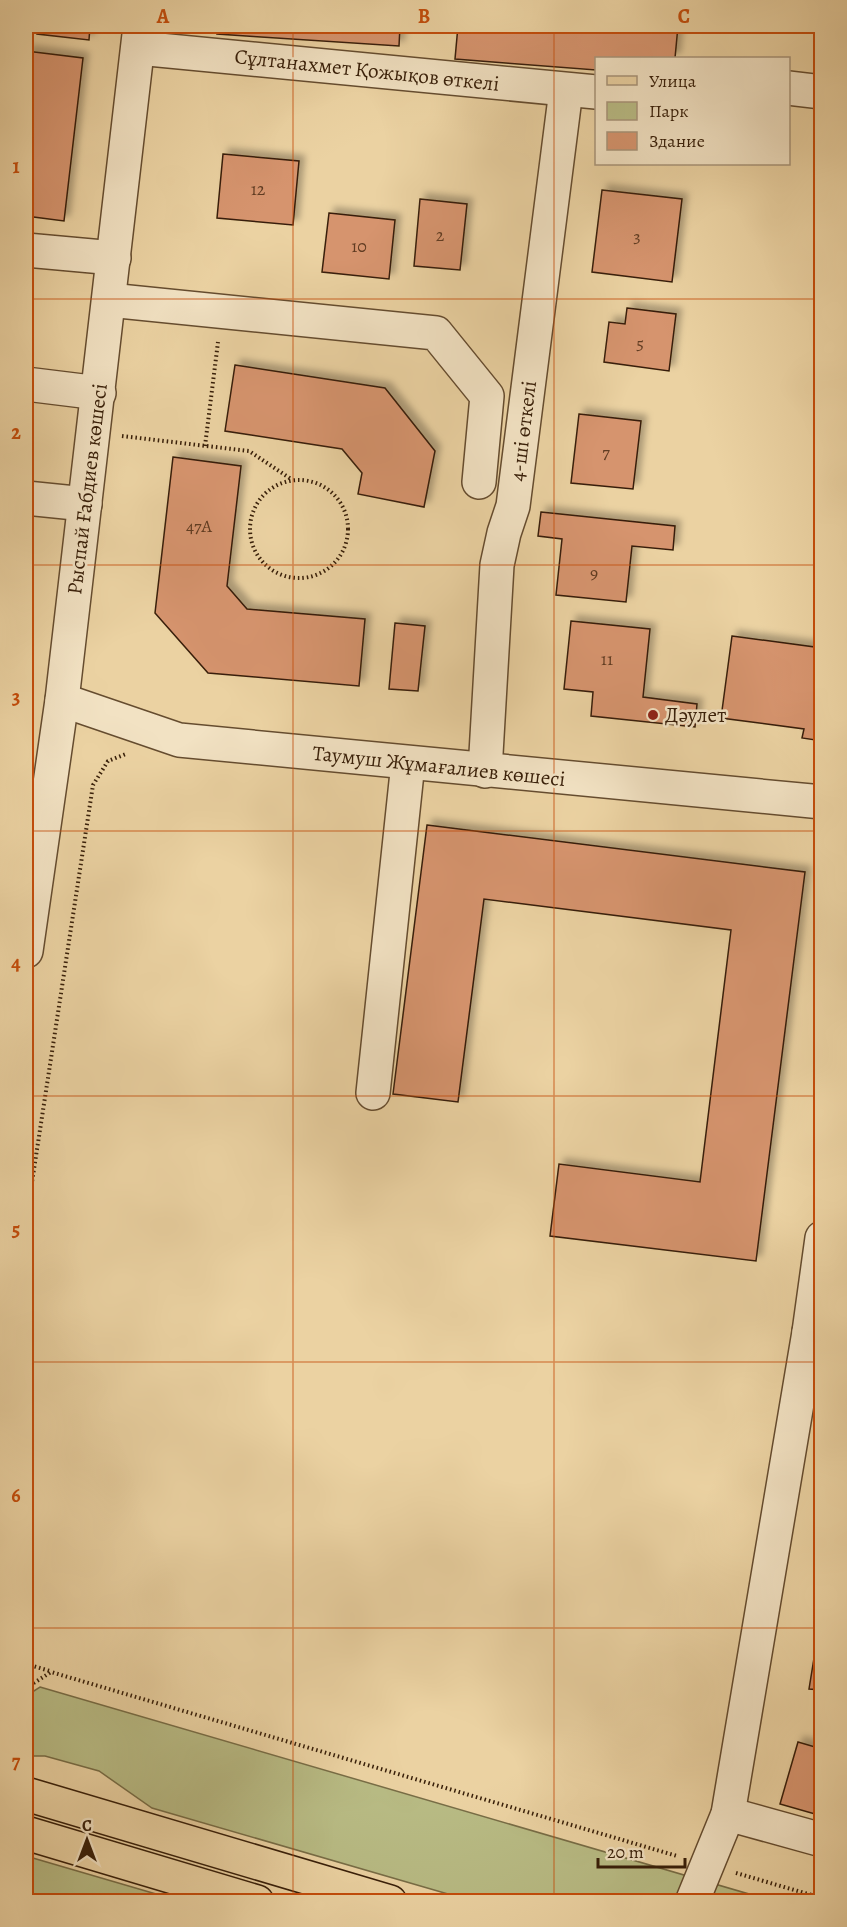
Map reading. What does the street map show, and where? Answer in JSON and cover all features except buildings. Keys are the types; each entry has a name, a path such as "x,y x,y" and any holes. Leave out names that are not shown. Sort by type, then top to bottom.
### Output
{"main road":[{"path":"26,1773 92,1792 142,1828"},
{"path":"26,1794 390,1902"},
{"path":"26,1833 256,1902"}],"street":[{"name":"Сұлтанахмет Қожықов өткелі","path":"139,37 581,91"},
{"name":"Рыспай Ғабдиев көшесі","path":"26,951 63,700 139,37"},
{"path":"790,88 822,92"},
{"name":"4-ші өткелі","path":"485,771 497,565 504,532 513,506 581,91"},
{"path":"26,250 114,258"},
{"path":"109,300 436,333 487,396 479,482"},
{"path":"26,384 99,393"},
{"path":"26,498 85,504"},
{"name":"Таумуш Жұмағалиев көшесі","path":"63,700 179,740 822,802"},
{"path":"374,1093 408,763"},
{"path":"692,1902 728,1814 815,1333 822,1238"},
{"path":"728,1814 822,1840"}],"path":[{"path":"205,446 222,312"},
{"path":"94,432 249,451 292,480 308,480 324,486 336,496 345,509 349,525 347,541 341,556 329,568 315,576 299,579 283,576 268,567 257,555 250,532 254,508 263,495 276,485 292,480"},
{"path":"26,1221 93,785 108,761 127,754"},
{"path":"26,1664 822,1898"},
{"path":"26,1688 51,1672"}],"green space":[{"path":"40,1687 773,1901 472,1901 152,1808 99,1771 45,1756 26,1756 26,1696"},
{"path":"26,1856 180,1901 26,1901"}],"place":[{"name":"Дәулет","path":"653,715"}]}
